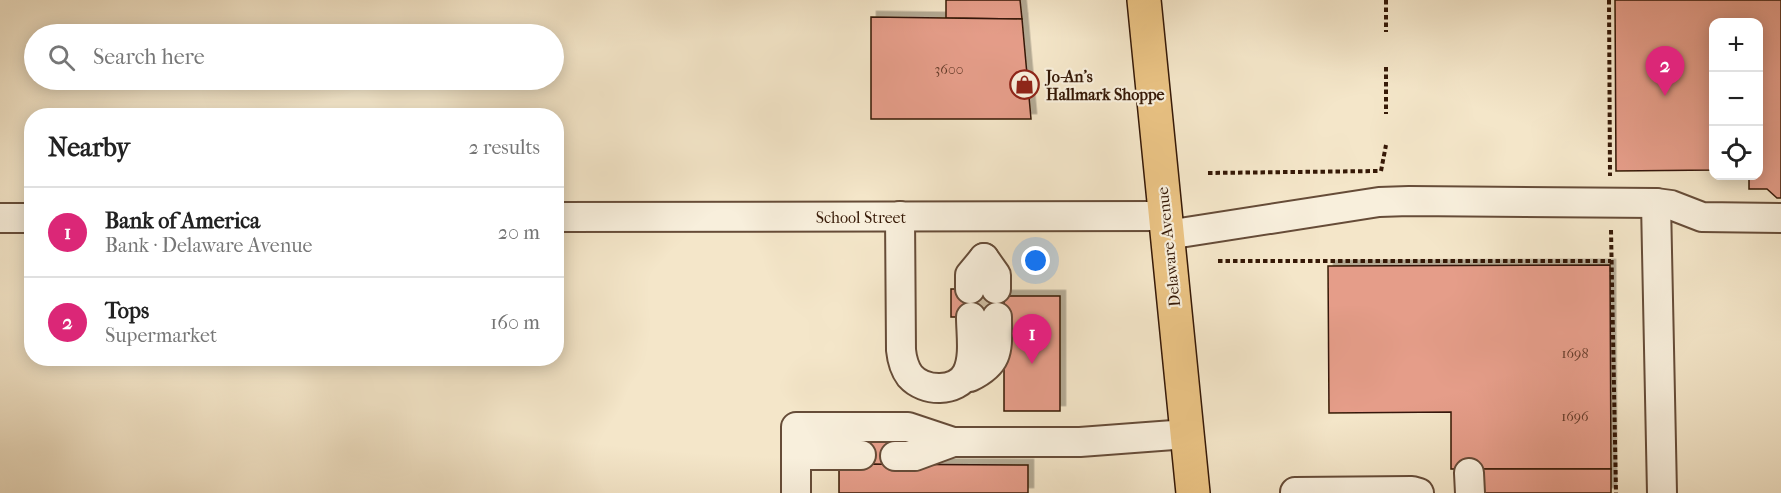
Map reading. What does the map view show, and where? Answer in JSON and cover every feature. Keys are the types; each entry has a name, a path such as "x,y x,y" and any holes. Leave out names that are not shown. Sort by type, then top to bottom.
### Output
{"main road":[{"name":"Delaware Avenue","path":"1143,0 1193,493"}],"street":[{"name":"School Street","path":"564,217 900,216 1166,226 1379,202 1656,202 1702,217 1781,219"},
{"path":"1656,202 1662,493"},
{"path":"900,216 901,350 903,364 910,376 919,384 946,388 964,380 971,363 984,303 996,275 984,258"},
{"path":"0,218 24,218"},
{"path":"796,441 1080,442 1187,434"},
{"path":"796,441 861,455"},
{"path":"796,441 796,493"},
{"path":"895,456 915,456 953,442"},
{"path":"1295,492 1412,491 1419,493"}],"path":[{"path":"1386,0 1386,33"},
{"path":"1609,0 1610,182"},
{"path":"1386,67 1386,114"},
{"path":"1381,171 1386,145"},
{"path":"1208,173 1392,171"},
{"path":"1611,223 1616,493"},
{"path":"1218,261 1611,261"}],"building":[{"path":"946,0 1020,0 1022,19 946,18"},
{"path":"1615,0 1781,0 1781,198 1777,198 1767,189 1749,189 1749,180 1763,180 1763,18 1709,18 1709,170 1616,171"},
{"path":"871,17 1022,19 1031,119 871,119"},
{"path":"1610,265 1611,469 1451,469 1451,412 1329,413 1328,266"},
{"path":"951,289 1004,289 1004,317 951,317"},
{"path":"1004,296 1060,296 1060,411 1004,411"},
{"path":"861,442 896,442 895,465 861,464"},
{"path":"839,464 1028,465 1028,493 839,493"},
{"path":"1482,469 1611,469 1611,493 1482,493"}],"tunnel":[{"path":"984,289 985,317"}],"place":[{"name":"Jo-An's Hallmark Shoppe","path":"1025,85"},
{"name":"Tops","path":"1665,96"},
{"name":"Bank of America","path":"1032,364"}]}
